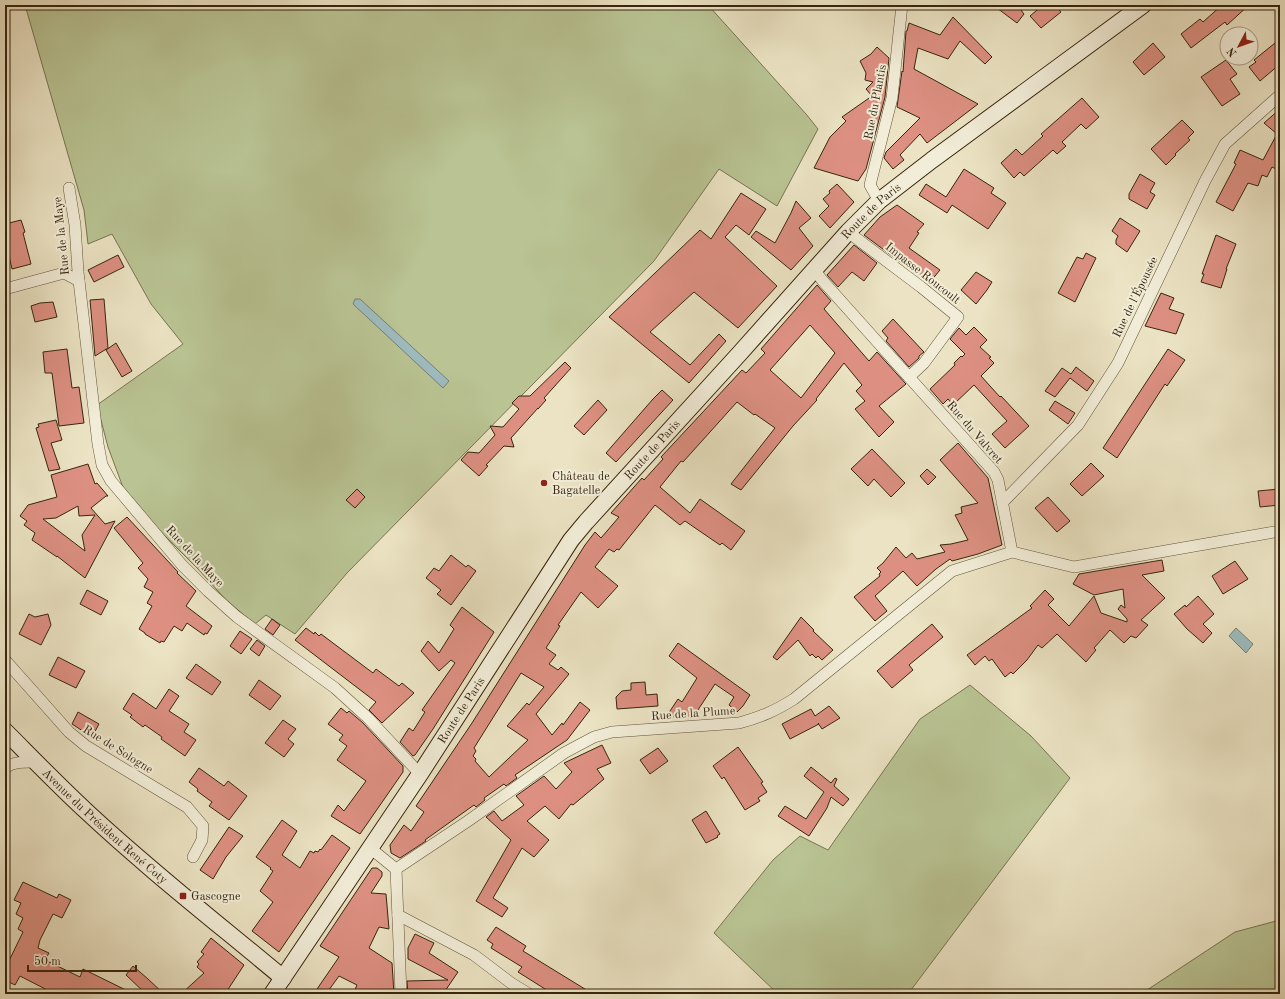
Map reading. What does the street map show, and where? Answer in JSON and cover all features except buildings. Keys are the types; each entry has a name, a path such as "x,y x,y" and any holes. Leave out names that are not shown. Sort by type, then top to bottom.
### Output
{"main road":[{"name":"Route de Paris","path":"272,994 420,774 571,540 618,486 848,232 880,201 932,160 1143,5"},
{"name":"Avenue du Président René Coty","path":"5,731 84,809 134,854 283,978"}],"street":[{"name":"Rue du Plantis","path":"880,201 870,184 892,98 902,5"},
{"name":"Rue de l'Épousée","path":"1002,503 1078,425 1118,363 1205,181 1225,144 1280,95"},
{"name":"Rue de la Maye","path":"69,188 75,225 79,281 98,444 102,465 111,480 182,565 208,591 237,617 335,688 368,718 420,774"},
{"name":"Impasse Roucoult","path":"848,232 958,317 924,363 909,378"},
{"name":"Rue du Valvret","path":"814,269 822,280 994,472 998,480 1012,552"},
{"name":"Rue de la Maye","path":"5,289 64,273 79,281"},
{"path":"1012,552 1074,567 1280,530"},
{"name":"Rue de la Plume","path":"396,869 468,821 564,753 594,738 612,732 739,722 756,718 776,710 794,699 952,571 1012,552"},
{"name":"Rue de Sologne","path":"5,660 69,732 86,746 187,807 203,826 202,840 193,857"},
{"path":"5,768 22,761 37,762"},
{"path":"370,848 396,869 402,994"},
{"path":"398,915 474,955 511,983 529,994"}],"green space":[{"path":"25,5 708,5 818,129 777,206 719,169 654,261 347,573 295,634 266,615 255,624 227,601 160,531 124,490 108,447 97,405 183,344 151,304 112,234 88,244 84,210"},
{"path":"970,685 1031,736 1070,778 908,994 778,994 714,933 773,860 800,836 828,850 920,719"},
{"path":"1280,920 1280,994 1141,994 1235,932"}],"water":[{"path":"355,299 360,299 449,381 443,388 353,304"},
{"path":"1236,628 1253,644 1246,653 1229,636"}],"place":[{"name":"Château de Bagatelle","path":"544,483"},
{"name":"Gascogne","path":"183,896"}]}
